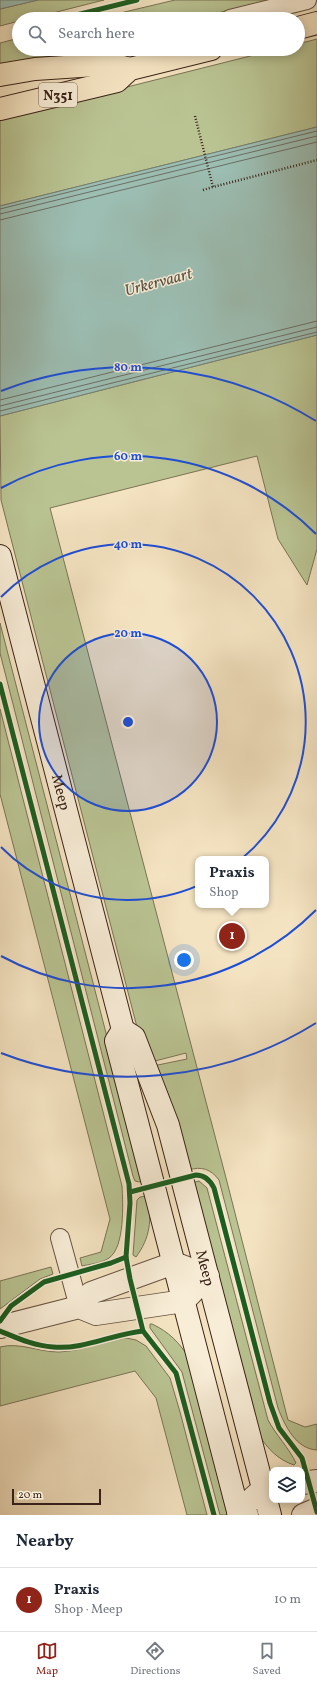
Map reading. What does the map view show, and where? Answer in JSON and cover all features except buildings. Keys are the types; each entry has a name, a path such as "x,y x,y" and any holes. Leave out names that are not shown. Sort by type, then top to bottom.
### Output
{"main road":[{"path":"305,26 317,23"},
{"name":"N351","path":"0,109 116,81 130,69 183,56"},
{"name":"N351","path":"0,75 35,69 112,64 130,69"},
{"name":"Meep","path":"0,556 122,1030 116,1041 184,1301 242,1514"},
{"name":"Meep","path":"122,1030 134,1037 168,1125 208,1276 268,1488 270,1515"},
{"path":"0,1327 79,1307 91,1293 174,1263 208,1276 184,1301 96,1314 79,1307"},
{"path":"305,1483 317,1481"},
{"path":"242,1514 268,1488"},
{"path":"303,1515 317,1509"}],"lane":[{"path":"258,12 306,0"},
{"name":"N351","path":"72,67 96,56"},
{"path":"60,1238 79,1307"}],"path":[{"path":"195,116 213,187"},
{"path":"203,190 317,160"}],"green space":[{"path":"38,0 104,0 57,12 12,12 12,23 0,26 0,9"},
{"path":"175,0 270,0 221,12 124,12"},
{"path":"317,39 317,127 0,206 0,119 250,56 305,56 305,42"},
{"path":"12,40 12,56 49,56 0,66 0,43"},
{"path":"317,335 317,549 307,585 278,539 257,456 50,508 288,1420 305,1427 317,1424 317,1450 303,1446 297,1441 288,1429 278,1408 219,1180 213,1173 206,1169 198,1168 189,1170 153,1066 187,1059 186,1053 151,1062 138,1031 1,500 0,416"},
{"path":"0,623 144,1180 139,1182 135,1181 133,1176 0,653"},
{"path":"0,709 122,1186 122,1224 118,1244 114,1252 109,1258 103,1261 82,1266 80,1258 101,1252 110,1219 0,794"},
{"path":"199,1181 207,1188 268,1420 293,1457 296,1463 294,1465 283,1460 274,1453 259,1435 192,1183"},
{"path":"146,1196 150,1220 149,1228 141,1250 136,1257 133,1255 137,1200 140,1197"},
{"path":"51,1267 53,1274 40,1279 0,1309 0,1281"},
{"path":"150,1324 164,1330 173,1338 189,1358 230,1515 220,1515 182,1372 150,1328"},
{"path":"126,1338 136,1340 146,1346 170,1378 207,1515 187,1515 156,1398 135,1371 0,1406 0,1347 22,1346 44,1351 59,1352 76,1350"}],"water":[{"path":"0,0 38,0 0,9"},
{"name":"Urkervaart","path":"317,127 317,335 0,416 0,206"}],"cycle path":[{"path":"88,12 137,0"},
{"path":"0,684 129,1184 130,1203 126,1257 143,1331 176,1373 214,1515"},
{"path":"130,1192 196,1175 205,1177 214,1188 270,1403 279,1428 302,1458 317,1512"},
{"path":"0,1321 11,1306 44,1282 111,1263 126,1257"},
{"path":"0,1331 39,1345 53,1347 76,1346 143,1331"}],"place":[{"name":"Praxis","path":"232,936"}]}
